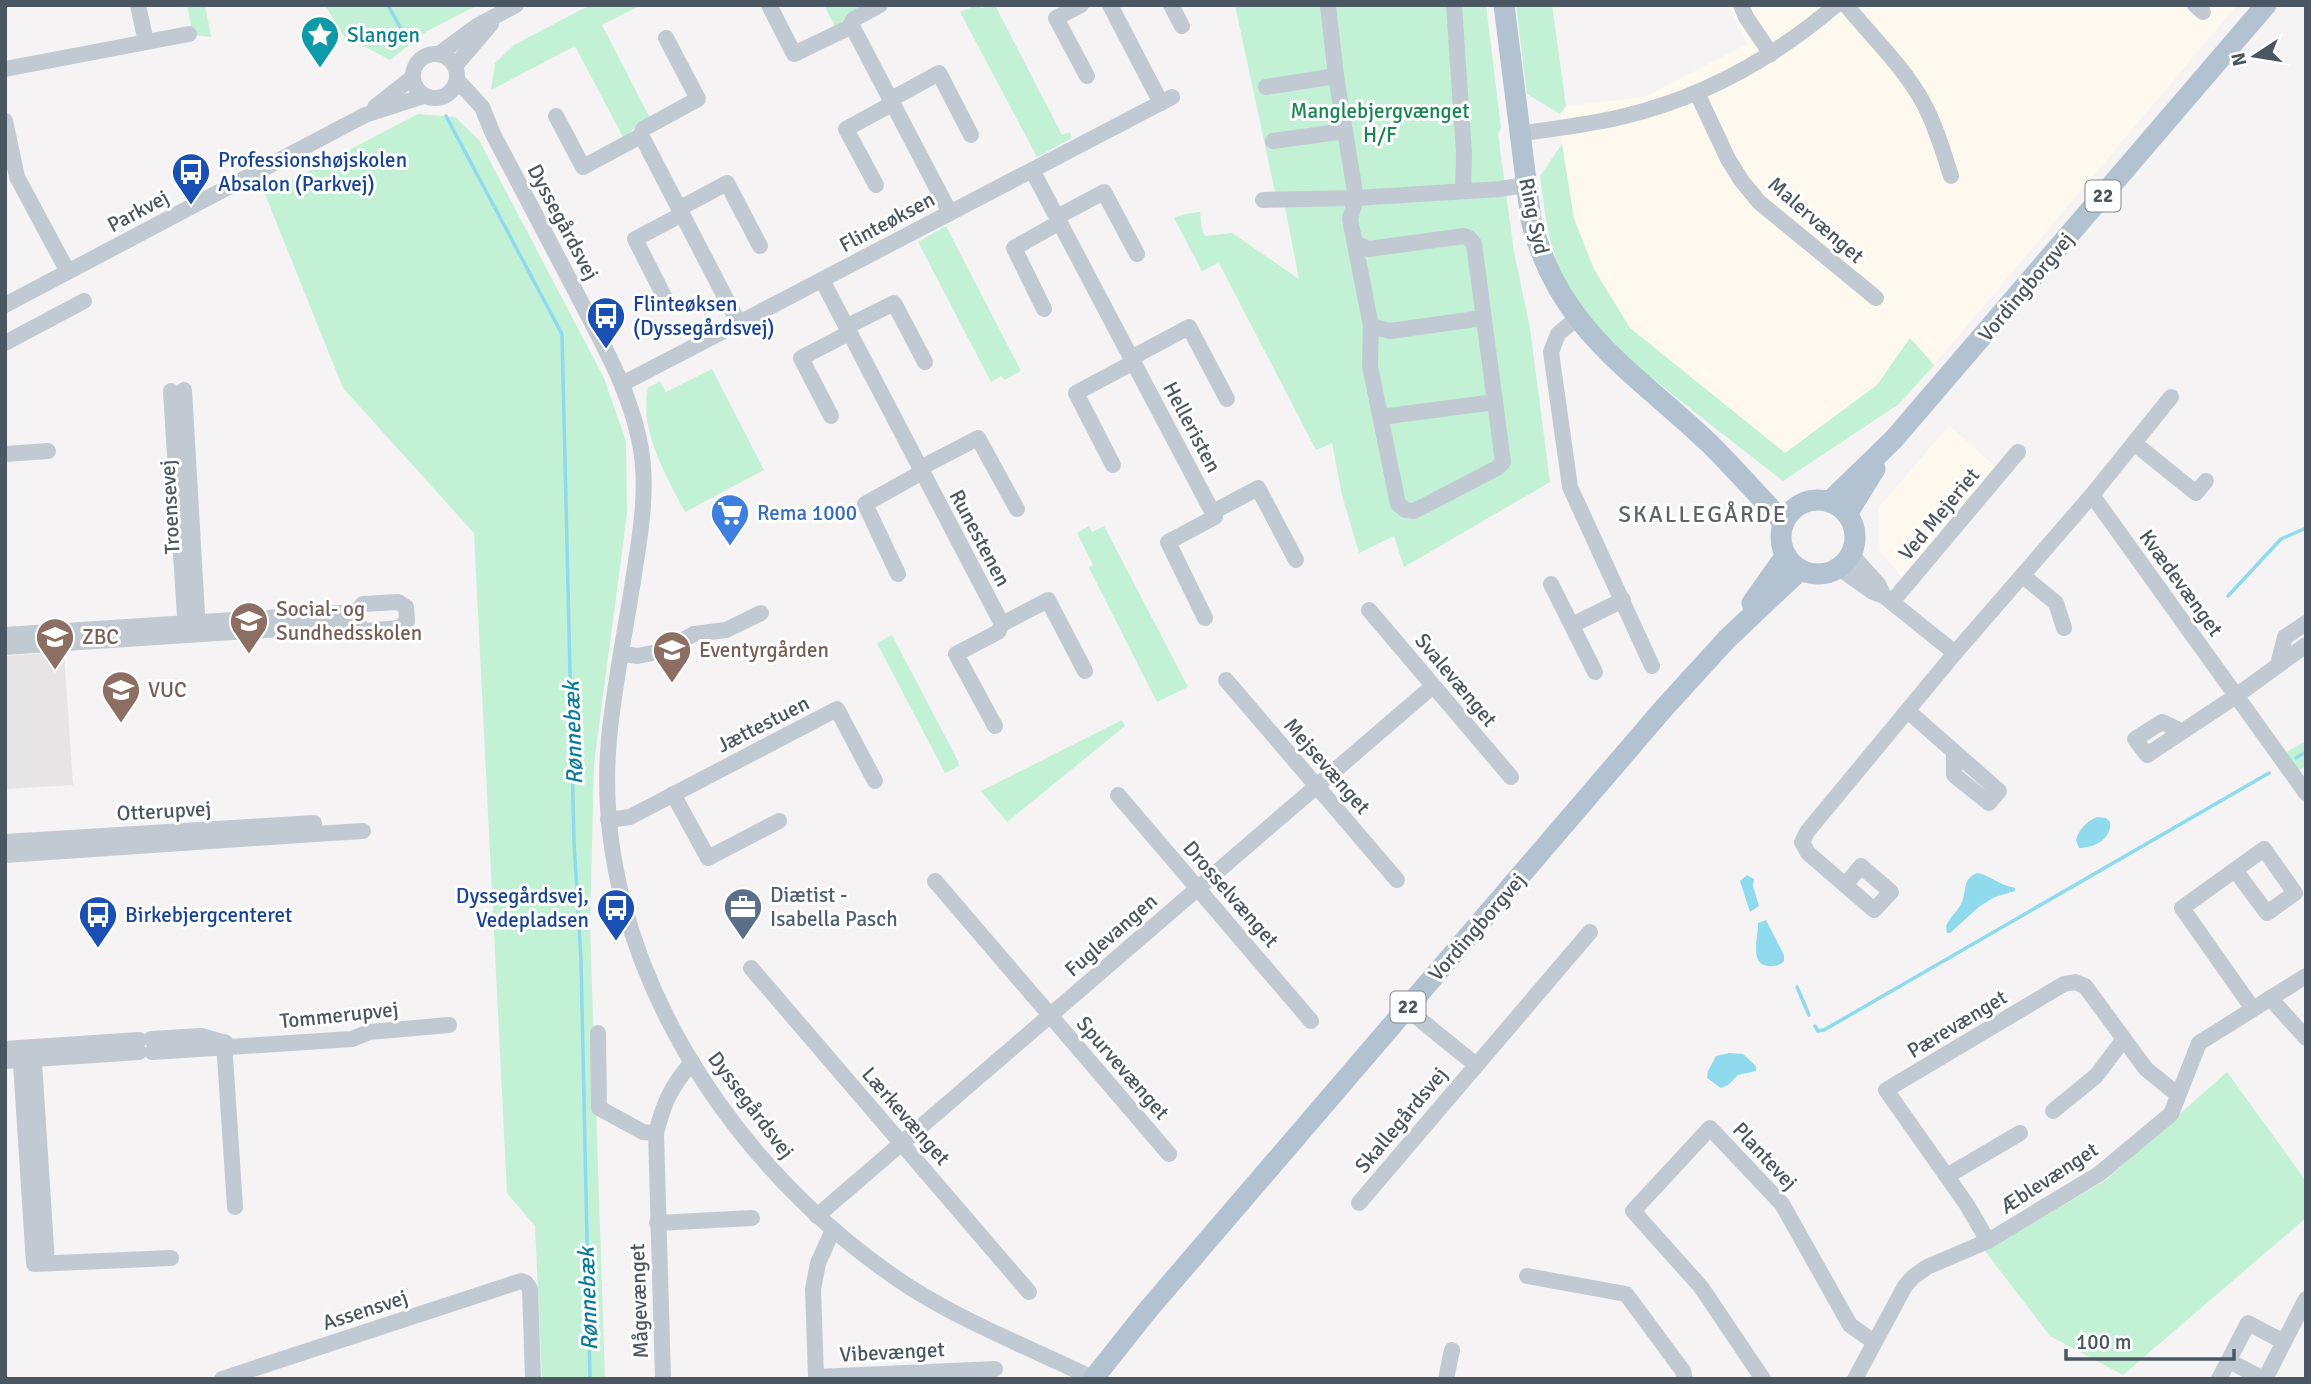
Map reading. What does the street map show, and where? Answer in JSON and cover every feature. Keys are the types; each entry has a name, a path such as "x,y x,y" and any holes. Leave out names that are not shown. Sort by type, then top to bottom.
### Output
{"main road":[{"name":"Ring Syd","path":"1504,5 1526,185 1537,243 1553,281 1577,318 1609,354 1790,515"},
{"name":"Vordingborgvej","path":"1838,508 2266,5"},
{"path":"1809,502 1838,508 1853,525 1855,537 1845,561 1820,574 1793,562 1781,542 1790,515 1809,502"},
{"name":"Vordingborgvej","path":"1093,1379 1147,1311 1664,708 1793,562"}],"street":[{"path":"138,5 146,42"},
{"path":"498,17 440,98 424,96 416,88 413,77 416,66 423,58 439,54 477,26 516,5"},
{"path":"769,5 794,54 852,26"},
{"path":"880,5 854,19 852,26 950,213"},
{"path":"1081,5 1056,18 1087,76"},
{"name":"Flinteøksen","path":"622,384 1166,100 1110,5"},
{"path":"1171,5 1182,26"},
{"path":"1328,5 1336,76 1356,198 1350,219 1371,326 1370,366 1398,504 1406,510 1414,511 1497,468 1503,462 1474,244 1464,236 1369,249 1355,243"},
{"path":"1454,5 1464,153 1463,191"},
{"path":"1741,5 1771,54"},
{"path":"1519,134 1626,116 1697,93 1771,54 1808,29 1836,5"},
{"path":"1846,5 1905,74 1923,103 1938,134 1951,176"},
{"path":"5,69 189,34"},
{"path":"556,116 583,167 641,135 643,129 698,99 666,38"},
{"path":"439,54 448,58 454,80"},
{"path":"876,186 846,129 939,73 971,135"},
{"path":"1266,87 1336,76"},
{"name":"Parkvej","path":"365,115 413,77"},
{"name":"Dyssegårdsvej","path":"454,80 473,111 493,134 606,350 622,384 640,442 642,522 609,737 608,820 619,884 640,952 666,1014 692,1062 746,1141 833,1230 922,1294 1093,1379"},
{"name":"Malervænget","path":"1697,93 1728,159 1759,202 1876,298"},
{"name":"Parkvej","path":"5,305 365,115 424,96"},
{"path":"5,121 9,159 68,272"},
{"path":"1273,141 1345,131"},
{"path":"641,135 739,324"},
{"name":"Helleristen","path":"1032,170 1213,512"},
{"path":"666,300 635,239 677,217 684,206 727,183 761,246"},
{"path":"1263,200 1356,198 1526,185"},
{"path":"1044,309 1014,248 1104,192 1137,254"},
{"name":"Runestenen","path":"822,280 1002,624"},
{"path":"5,343 84,301"},
{"path":"831,416 801,358 845,335 852,324 894,303 925,362"},
{"path":"1371,326 1390,331 1483,318"},
{"path":"1577,318 1558,334 1551,352 1570,487 1652,666"},
{"name":"Helleristen","path":"1113,465 1076,393 1189,327 1227,400"},
{"name":"Troensevej","path":"177,390 192,628"},
{"path":"1846,884 1808,853 1802,842 1807,832 1909,712 1955,653 2092,495 2171,397"},
{"path":"1381,417 1495,402"},
{"path":"898,574 865,504 917,475 926,465 978,438 1017,509"},
{"path":"2134,443 2196,493 2206,481"},
{"path":"5,454 48,451"},
{"name":"Ved Mejeriet","path":"1888,599 2018,452"},
{"path":"1205,618 1168,542 1215,517 1213,512 1258,488 1296,560"},
{"name":"Kvædevænget","path":"2092,495 2306,793"},
{"path":"1845,561 1878,584 1888,599 1955,653"},
{"path":"2022,576 2056,603 2064,628"},
{"path":"1551,584 1595,672"},
{"path":"995,726 956,653 998,632 1002,624 1048,600 1085,671"},
{"path":"1572,625 1623,600"},
{"name":"Svalevænget","path":"1369,610 1511,777"},
{"path":"622,654 638,656 662,651 694,634 726,630 761,613"},
{"path":"5,635 356,618"},
{"path":"2278,666 2285,637 2306,623"},
{"path":"5,647 192,628"},
{"path":"2181,731 2236,696 2306,645"},
{"name":"Mejsevænget","path":"1226,680 1397,880"},
{"name":"Fuglevangen","path":"817,1216 1433,686"},
{"name":"Jættestuen","path":"608,820 630,817 837,709 875,781"},
{"path":"1909,712 1954,752"},
{"path":"673,794 708,858 779,821"},
{"name":"Drosselvænget","path":"1118,795 1311,1021"},
{"name":"Otterupvej","path":"5,855 315,828"},
{"name":"Otterupvej","path":"5,842 315,828 363,831"},
{"path":"2235,870 2182,908 2253,1009"},
{"name":"Spurvevænget","path":"935,881 1169,1154"},
{"name":"Skallegårdsvej","path":"1359,1203 1590,932"},
{"name":"Lærkevænget","path":"751,968 1029,1293"},
{"name":"Æblevænget","path":"1874,1342 1905,1286 1913,1277 1927,1266 1988,1241 2099,1174 2171,1114 2199,1043 2306,976"},
{"name":"Pærevænget","path":"1988,1241 1968,1205 1886,1090 2064,984 2075,982 2085,986 2146,1069 2178,1095"},
{"path":"2270,998 2306,1038"},
{"name":"Skallegårdsvej","path":"1407,1009 1475,1065"},
{"name":"Tommerupvej","path":"171,1258 41,1264 20,1054 145,1046 201,1036 228,1045 352,1039 369,1032 449,1025"},
{"path":"598,1033 599,1108 643,1132 656,1133"},
{"path":"2053,1111 2096,1076 2124,1040"},
{"path":"228,1045 235,1208"},
{"name":"Mågevænget","path":"663,1379 656,1133 663,1104 675,1082 692,1062"},
{"name":"Plantevej","path":"1763,1379 1701,1287 1633,1211 1710,1128 1782,1203 1850,1325 1874,1342"},
{"path":"1947,1176 2020,1133"},
{"name":"Mågevænget","path":"657,1223 752,1218"},
{"name":"Vibevænget","path":"833,1230 818,1263 813,1289 816,1377 995,1369"},
{"path":"1527,1276 1626,1294 1683,1371 1685,1379"},
{"name":"Assensvej","path":"222,1379 521,1281 530,1289 533,1379"},
{"path":"2229,1361 2264,1379 2306,1299"},
{"path":"2219,1379 2248,1323 2284,1342"},
{"path":"1855,1379 1874,1342"},
{"path":"1446,1379 1452,1350"}],"shaded area":[{"path":"1728,5 2237,5 1934,365 1910,338 1877,385 1786,453 1630,328 1594,269 1574,219 1562,144 1560,114 1566,106 1644,97 1747,44"},
{"path":"1949,425 1996,467 1902,577 1879,550 1879,507"},
{"name":"ZBC","path":"64,652 73,785 5,789 5,656"}],"green space":[{"path":"187,5 205,5 211,37 193,35"},
{"path":"325,5 478,5 427,31 390,60 343,35"},
{"path":"590,5 641,5 602,25 650,118 640,122 624,139 575,46 491,90 495,63 514,45"},
{"path":"824,5 859,5 861,9 846,17 836,28"},
{"path":"970,5 979,5 981,8 995,5 1062,135 1070,132 1072,138 1037,157 960,12 970,8"},
{"name":"Manglebjergvænget H/F","path":"1235,5 1486,5 1501,128 1498,134 1514,252 1530,328 1550,482 1404,567 1394,536 1359,553 1342,495 1332,443 1316,450 1219,263 1202,271 1174,218 1200,212 1205,236 1232,233 1299,279 1285,207 1275,192"},
{"path":"1516,5 1552,5 1566,106 1560,114 1527,94"},
{"path":"418,114 455,117 479,140 604,378 626,441 627,514 594,764 590,926 605,1379 542,1379 535,1226 507,1193 474,533 343,388 265,194"},
{"path":"1562,144 1574,219 1594,269 1630,328 1785,453 1877,385 1910,338 1934,365 1899,404 1783,481 1627,357 1581,306 1568,286 1554,254 1540,176"},
{"path":"946,226 1021,371 1004,380 1001,376 991,382 918,242"},
{"path":"712,369 764,470 685,512 663,468 651,436 646,404 648,388 660,381 666,392"},
{"path":"1089,526 1092,532 1104,526 1188,687 1157,702 1089,568 1093,565 1077,533"},
{"path":"892,635 958,761 959,766 945,773 877,643"},
{"path":"1122,720 1125,726 1007,822 981,791"},
{"path":"2306,741 2306,766 2297,771 2283,754"},
{"path":"2227,1072 2306,1181 2306,1218 2123,1375 2050,1336 1985,1251 2106,1180"}],"water":[{"path":"2097,817 2106,818 2110,822 2108,833 2096,844 2079,848 2076,840 2079,832"},
{"path":"1977,873 2015,888 2015,891 1995,897 1980,906 1947,933 1946,926 1962,902 1969,878"},
{"path":"1747,875 1754,879 1753,886 1759,906 1750,912 1740,881"},
{"path":"1766,920 1784,955 1784,961 1775,966 1763,964 1757,955 1758,923"},
{"path":"1743,1054 1756,1066 1756,1071 1738,1075 1721,1088 1707,1078 1708,1071 1716,1056"}],"waterway":[{"name":"Rønnebæk","path":"388,5 407,40"},
{"name":"Rønnebæk","path":"446,116 562,334 574,842 581,960 590,1379"},
{"path":"2228,596 2281,539 2306,528"},
{"path":"2296,758 2306,752"},
{"path":"1815,1026 1818,1031 1824,1030 2269,773"},
{"path":"1797,987 1809,1015"}],"place":[{"name":"Slangen","path":"320,69"},
{"name":"Professionshøjskolen Absalon (Parkvej)","path":"191,206"},
{"name":"Flinteøksen (Dyssegårdsvej)","path":"606,350"},
{"name":"Rema 1000","path":"730,547"},
{"name":"Social- og Sundhedsskolen","path":"249,655"},
{"name":"ZBC","path":"55,671"},
{"name":"Eventyrgården","path":"672,684"},
{"name":"VUC","path":"121,724"},
{"name":"Diætist - Isabella Pasch","path":"743,941"},
{"name":"Dyssegårdsvej, Vedepladsen","path":"616,942"},
{"name":"Birkebjergcenteret","path":"98,949"}],"district":[{"name":"SKALLEGÅRDE","path":"1703,514"}]}
